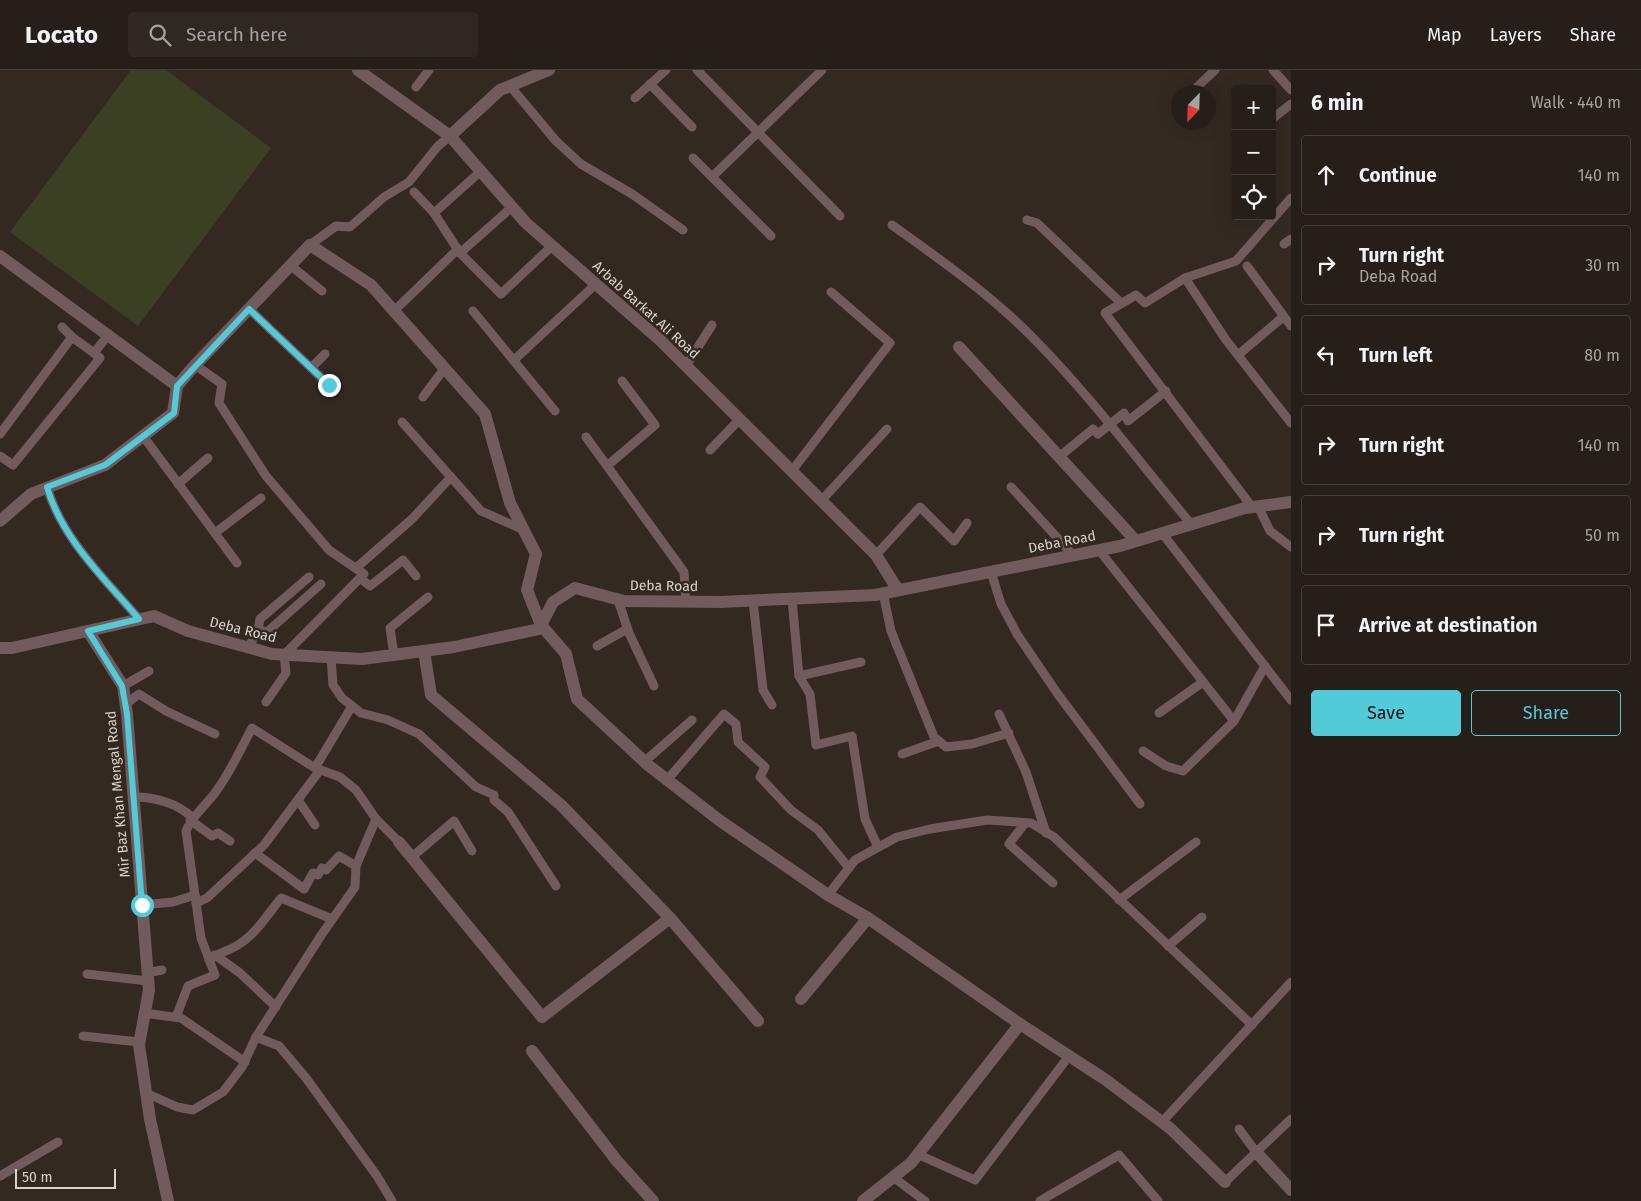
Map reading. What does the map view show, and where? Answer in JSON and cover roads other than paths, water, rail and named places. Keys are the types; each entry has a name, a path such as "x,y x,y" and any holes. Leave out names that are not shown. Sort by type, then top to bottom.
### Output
{"street":[{"name":"Arbab Barkat Ali Road","path":"358,70 450,136 526,223 661,341 876,555 898,590"},
{"path":"450,136 500,90 549,70"},
{"path":"0,521 31,494 105,465 174,413 177,386 195,364 310,245 371,286 485,414 510,503 536,554 527,590 541,625 566,654 577,699 644,762 719,820 828,896 868,918 1020,1024 1106,1080 1162,1122 1225,1182"},
{"path":"0,256 109,334 177,386"},
{"path":"959,347 1136,541"},
{"name":"Deba Road","path":"0,648 12,648 154,616 188,632 248,648 284,655 362,659 424,651 539,629 553,602 575,588 618,600 686,602 752,601 883,593 1099,550 1255,507 1291,502"},
{"name":"Mir Baz Khan Mengal Road","path":"88,631 122,686 126,704 149,990 139,1042 146,1094 168,1201"},
{"path":"424,651 432,695 561,805 670,918 758,1021"},
{"path":"399,842 542,1016 670,918"},
{"path":"801,999 868,918"},
{"path":"863,1201 917,1154 1020,1024"},
{"path":"532,1051 617,1161 651,1200"},
{"path":"1256,1152 1291,1190"}],"lane":[{"path":"416,87 429,70"},
{"path":"635,98 666,70"},
{"path":"697,70 840,216"},
{"path":"712,177 822,70"},
{"path":"1199,85 1215,70"},
{"path":"1273,70 1291,90"},
{"path":"650,84 692,127"},
{"path":"510,86 556,142 581,164 632,194 683,230"},
{"path":"1276,116 1291,104"},
{"path":"310,245 336,226 350,227 384,197 409,182 438,146 450,136"},
{"path":"693,158 771,236"},
{"path":"434,213 481,171"},
{"path":"414,192 434,213 459,251 501,294 552,246"},
{"path":"1291,198 1236,261 1185,278 1145,303 1136,295 1105,312 1255,507 1270,531 1291,547"},
{"path":"394,311 459,251 512,207"},
{"path":"1027,220 1037,223 1121,303"},
{"path":"892,225 968,281 1036,340 1085,395 1191,524"},
{"path":"290,265 322,291"},
{"path":"1247,266 1291,326"},
{"path":"1185,278 1238,355 1291,423"},
{"path":"514,360 596,284"},
{"path":"791,472 890,343 831,292"},
{"path":"249,309 329,385"},
{"path":"473,311 554,410"},
{"path":"1238,355 1283,317"},
{"path":"686,366 712,325"},
{"path":"0,456 13,465 100,358 62,327"},
{"path":"94,353 109,334"},
{"path":"0,434 72,337"},
{"path":"311,368 325,354"},
{"path":"195,364 222,384 219,403 266,476 329,550 364,574 284,655 286,673 266,702"},
{"path":"422,397 444,369"},
{"path":"607,466 655,425 622,381"},
{"path":"1059,457 1094,429 1098,434 1124,413 1128,421 1166,391"},
{"path":"710,450 739,420"},
{"path":"402,422 481,511 524,530"},
{"path":"820,501 887,429"},
{"path":"143,436 237,563"},
{"path":"586,438 684,572 686,602"},
{"path":"178,484 208,458"},
{"path":"356,568 412,519 451,477"},
{"path":"47,487 52,506 78,548 139,619"},
{"path":"1011,487 1073,555"},
{"path":"215,533 261,498"},
{"path":"876,555 920,507 954,541 967,523"},
{"path":"1162,533 1291,700"},
{"path":"1099,550 1234,721"},
{"path":"360,578 370,586 403,560 416,576"},
{"path":"991,572 1001,604 1017,634 1057,693 1140,804"},
{"path":"248,648 258,630 260,619 309,577"},
{"path":"258,630 267,632 321,584"},
{"path":"883,593 891,631 934,736 946,747 972,744 1009,733"},
{"path":"394,655 390,628 428,597"},
{"path":"792,599 799,676 810,694 816,745 852,736 864,819 878,847"},
{"path":"618,600 627,629 654,686"},
{"path":"752,601 763,690 772,705"},
{"path":"596,646 627,629"},
{"path":"331,658 333,685 342,698 361,713 388,720 419,734 476,787 494,795 494,800 508,812 556,886"},
{"path":"799,676 861,662"},
{"path":"1143,751 1166,766 1183,771 1234,721 1264,666"},
{"path":"122,686 149,671"},
{"path":"1159,713 1203,682"},
{"path":"126,704 139,694 166,711 215,734"},
{"path":"142,905 207,898 255,853 298,800 318,769 352,706"},
{"path":"667,780 724,714 736,724 738,742 766,767 760,777 791,810 818,830 849,868"},
{"path":"999,714 1026,772 1046,833"},
{"path":"644,762 692,720"},
{"path":"176,1017 188,986 215,975 212,957 201,938 186,831 191,819 203,808 218,789 252,728 318,769 340,777 356,790 376,819 399,842"},
{"path":"902,754 939,741"},
{"path":"133,797 154,797 181,808 212,836 218,833 230,841"},
{"path":"298,800 315,825"},
{"path":"146,1094 177,1107 193,1110 223,1092 245,1062 256,1037 332,919 355,887 356,866 376,819"},
{"path":"828,896 855,860 897,838 930,829 987,820 1031,823 1054,838 1252,1024"},
{"path":"412,857 454,821 472,851"},
{"path":"1025,823 1009,844 1053,883"},
{"path":"1119,900 1196,842"},
{"path":"255,853 304,889 314,873 318,875 322,868 326,870 339,856 356,866"},
{"path":"212,957 237,946 252,933 281,898 332,919"},
{"path":"1168,946 1202,917"},
{"path":"212,957 240,973 276,1007"},
{"path":"87,974 148,977 162,970"},
{"path":"1162,1122 1291,982"},
{"path":"144,1014 181,1018 245,1062"},
{"path":"83,1036 139,1042"},
{"path":"256,1037 279,1046 377,1176 392,1201"},
{"path":"917,1154 975,1180 1069,1056"},
{"path":"1225,1182 1291,1119"},
{"path":"1239,1129 1256,1152"},
{"path":"0,1176 58,1142"},
{"path":"1040,1201 1119,1155 1157,1201"},
{"path":"893,1176 925,1201"}]}
